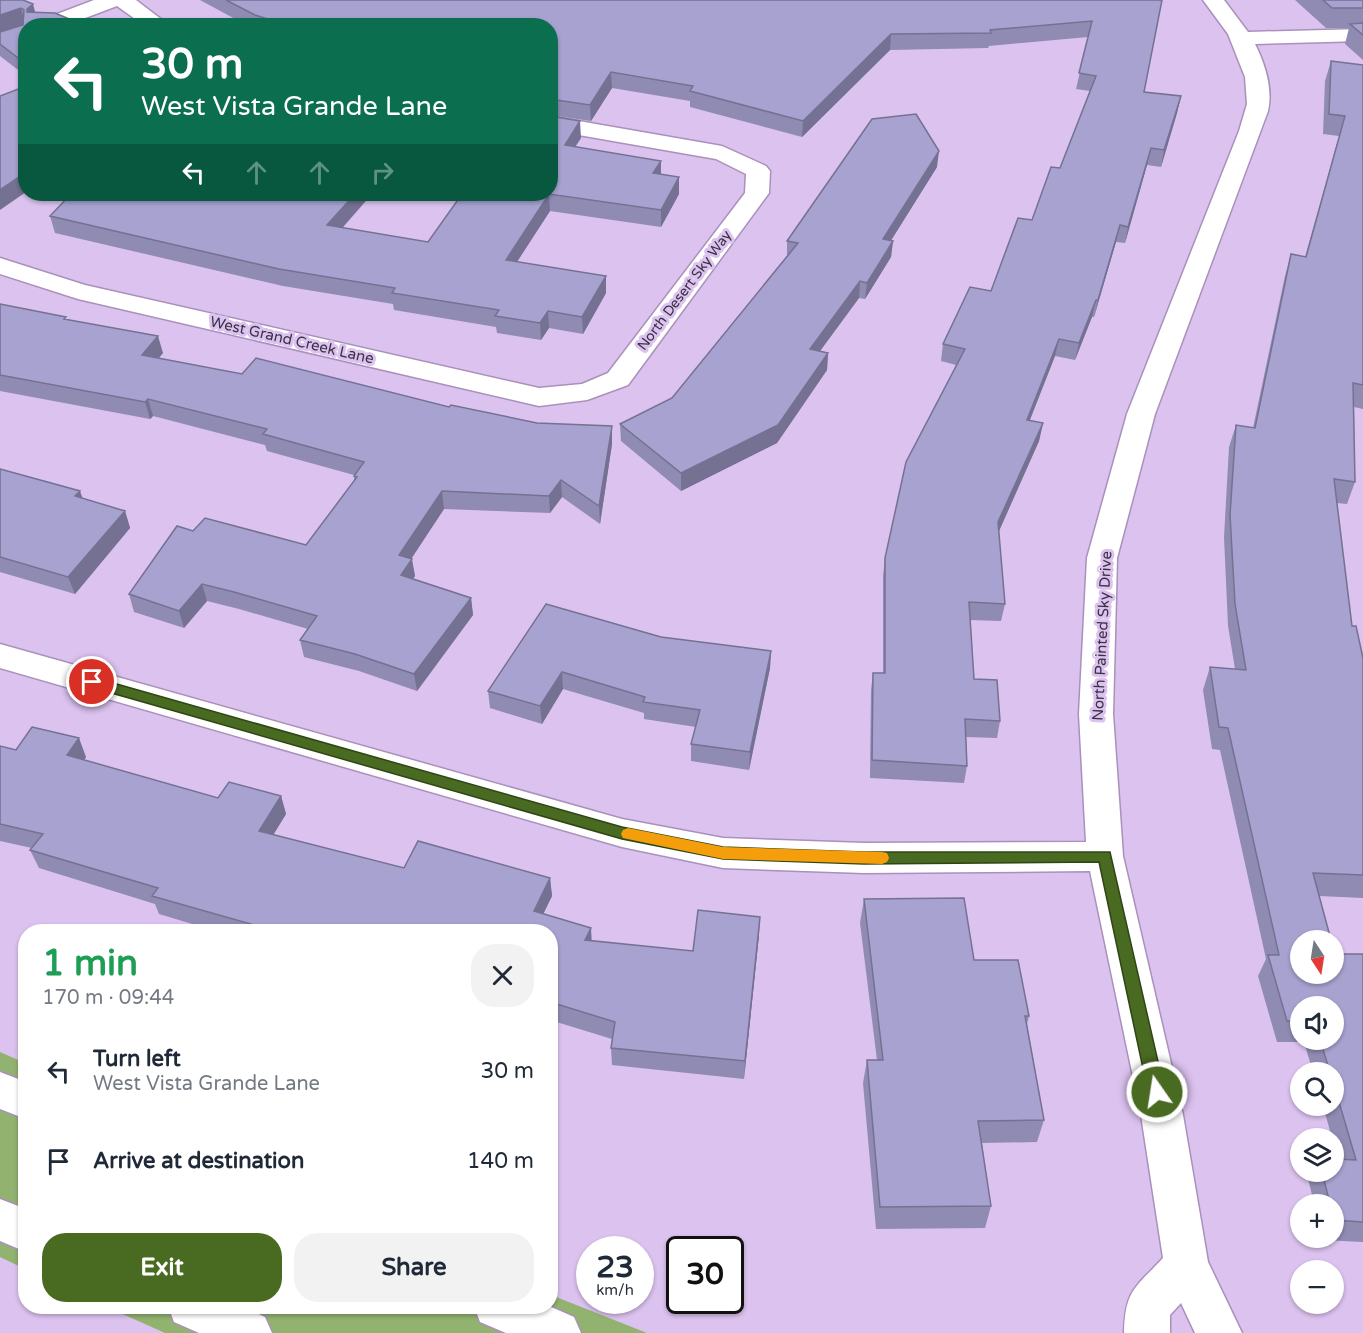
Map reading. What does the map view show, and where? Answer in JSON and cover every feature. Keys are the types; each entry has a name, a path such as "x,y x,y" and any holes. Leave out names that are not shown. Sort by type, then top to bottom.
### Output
{"street":[{"path":"65,18 113,0"},
{"path":"122,0 148,18"},
{"name":"North Painted Sky Drive","path":"1213,0 1244,38 1254,73 1258,103 1250,131 1141,414 1102,558 1096,714 1105,856 1162,1115 1186,1265 1219,1333"},
{"path":"1244,38 1363,35"},
{"name":"North Desert Sky Way","path":"558,124 722,153 758,171 757,193 618,379 587,392"},
{"name":"West Grand Creek Lane","path":"0,266 78,291 539,397 587,392"},
{"path":"0,656 622,833 723,853 864,858 1105,856"},
{"path":"0,1090 18,1098"},
{"path":"0,1219 18,1227"},
{"path":"1147,1333 1147,1307 1186,1265"},
{"path":"207,1314 249,1333"},
{"path":"514,1314 558,1333"}],"green space":[{"path":"0,1052 18,1060 18,1266 0,1257"},
{"path":"558,1298 576,1305 576,1314 599,1314 647,1333 165,1333 123,1314 558,1314"}],"building":[{"path":"0,0 23,0 33,4 27,12 55,13 67,18 23,18 24,10 21,8 0,15"},
{"path":"226,0 1162,0 1144,92 1181,96 1164,150 1151,148 1128,227 1120,225 1098,300 1096,300 1079,343 1059,339 1027,420 1043,423 998,522 1005,604 969,602 974,679 997,680 1000,721 965,719 967,766 872,760 873,673 885,673 885,558 906,462 965,349 943,344 970,287 991,291 1018,218 1032,220 1051,167 1060,168 1096,76 1079,73 1092,21 990,30 991,33 891,34 803,121 690,91 693,86 611,72 590,105 558,100 558,18 265,18"},
{"path":"1323,0 1363,0 1363,8 1332,8"},
{"path":"1363,23 1363,35 1350,24"},
{"path":"18,27 18,58 0,44 0,32"},
{"path":"1331,61 1363,65 1363,385 1353,383 1355,482 1334,479 1352,626 1356,626 1363,658 1363,875 1313,873 1328,930 1290,930 1290,984 1344,984 1344,954 1363,954 1363,1222 1344,1221 1344,1194 1328,1194 1324,1182 1344,1182 1344,1159 1356,1160 1343,1116 1344,1062 1327,1062 1323,1050 1344,1050 1344,996 1290,996 1290,1021 1287,1021 1268,955 1279,955 1228,728 1219,727 1210,667 1246,670 1235,604 1230,515 1236,425 1255,428 1291,254 1306,257 1345,116 1329,114"},
{"path":"18,89 18,178 0,190 0,96"},
{"path":"916,114 939,151 883,239 893,241 867,283 860,281 810,349 828,353 778,425 681,473 620,424 672,398 798,243 787,241 872,119"},
{"path":"558,117 580,121 565,145 661,161 653,173 679,177 661,210 558,195"},
{"path":"64,201 349,201 327,225 428,242 457,201 544,201 506,260 606,276 582,317 548,311 540,323 495,316 499,310 392,293 395,288 279,269 50,216"},
{"path":"0,304 66,317 64,319 158,336 142,355 242,374 256,358 449,407 451,405 537,423 612,426 599,506 561,480 549,496 442,491 399,555 412,559 401,575 471,598 414,674 355,654 300,640 317,616 234,592 202,584 179,611 129,594 177,526 193,531 205,518 306,545 357,477 354,476 364,462 263,434 267,429 148,399 145,402 0,375"},
{"path":"0,469 80,491 75,496 125,511 68,577 0,557"},
{"path":"546,604 661,637 771,651 750,752 691,744 700,710 643,702 645,697 562,672 540,706 488,691"},
{"path":"32,727 79,738 67,755 218,798 229,782 281,796 259,831 404,868 418,841 550,878 534,911 591,928 585,940 693,951 698,910 760,917 745,1061 611,1048 615,1022 558,1004 558,924 251,924 152,896 158,888 30,850 43,834 0,824 0,746 16,750"},
{"path":"964,898 974,960 1018,960 1029,1016 1025,1016 1044,1120 978,1121 991,1206 880,1207 867,1060 883,1060 864,899"}],"slow traffic":[{"path":"628,834 723,853 882,858"}],"route":[{"path":"92,682 622,833 723,853 864,858 1105,856 1157,1092"}]}
